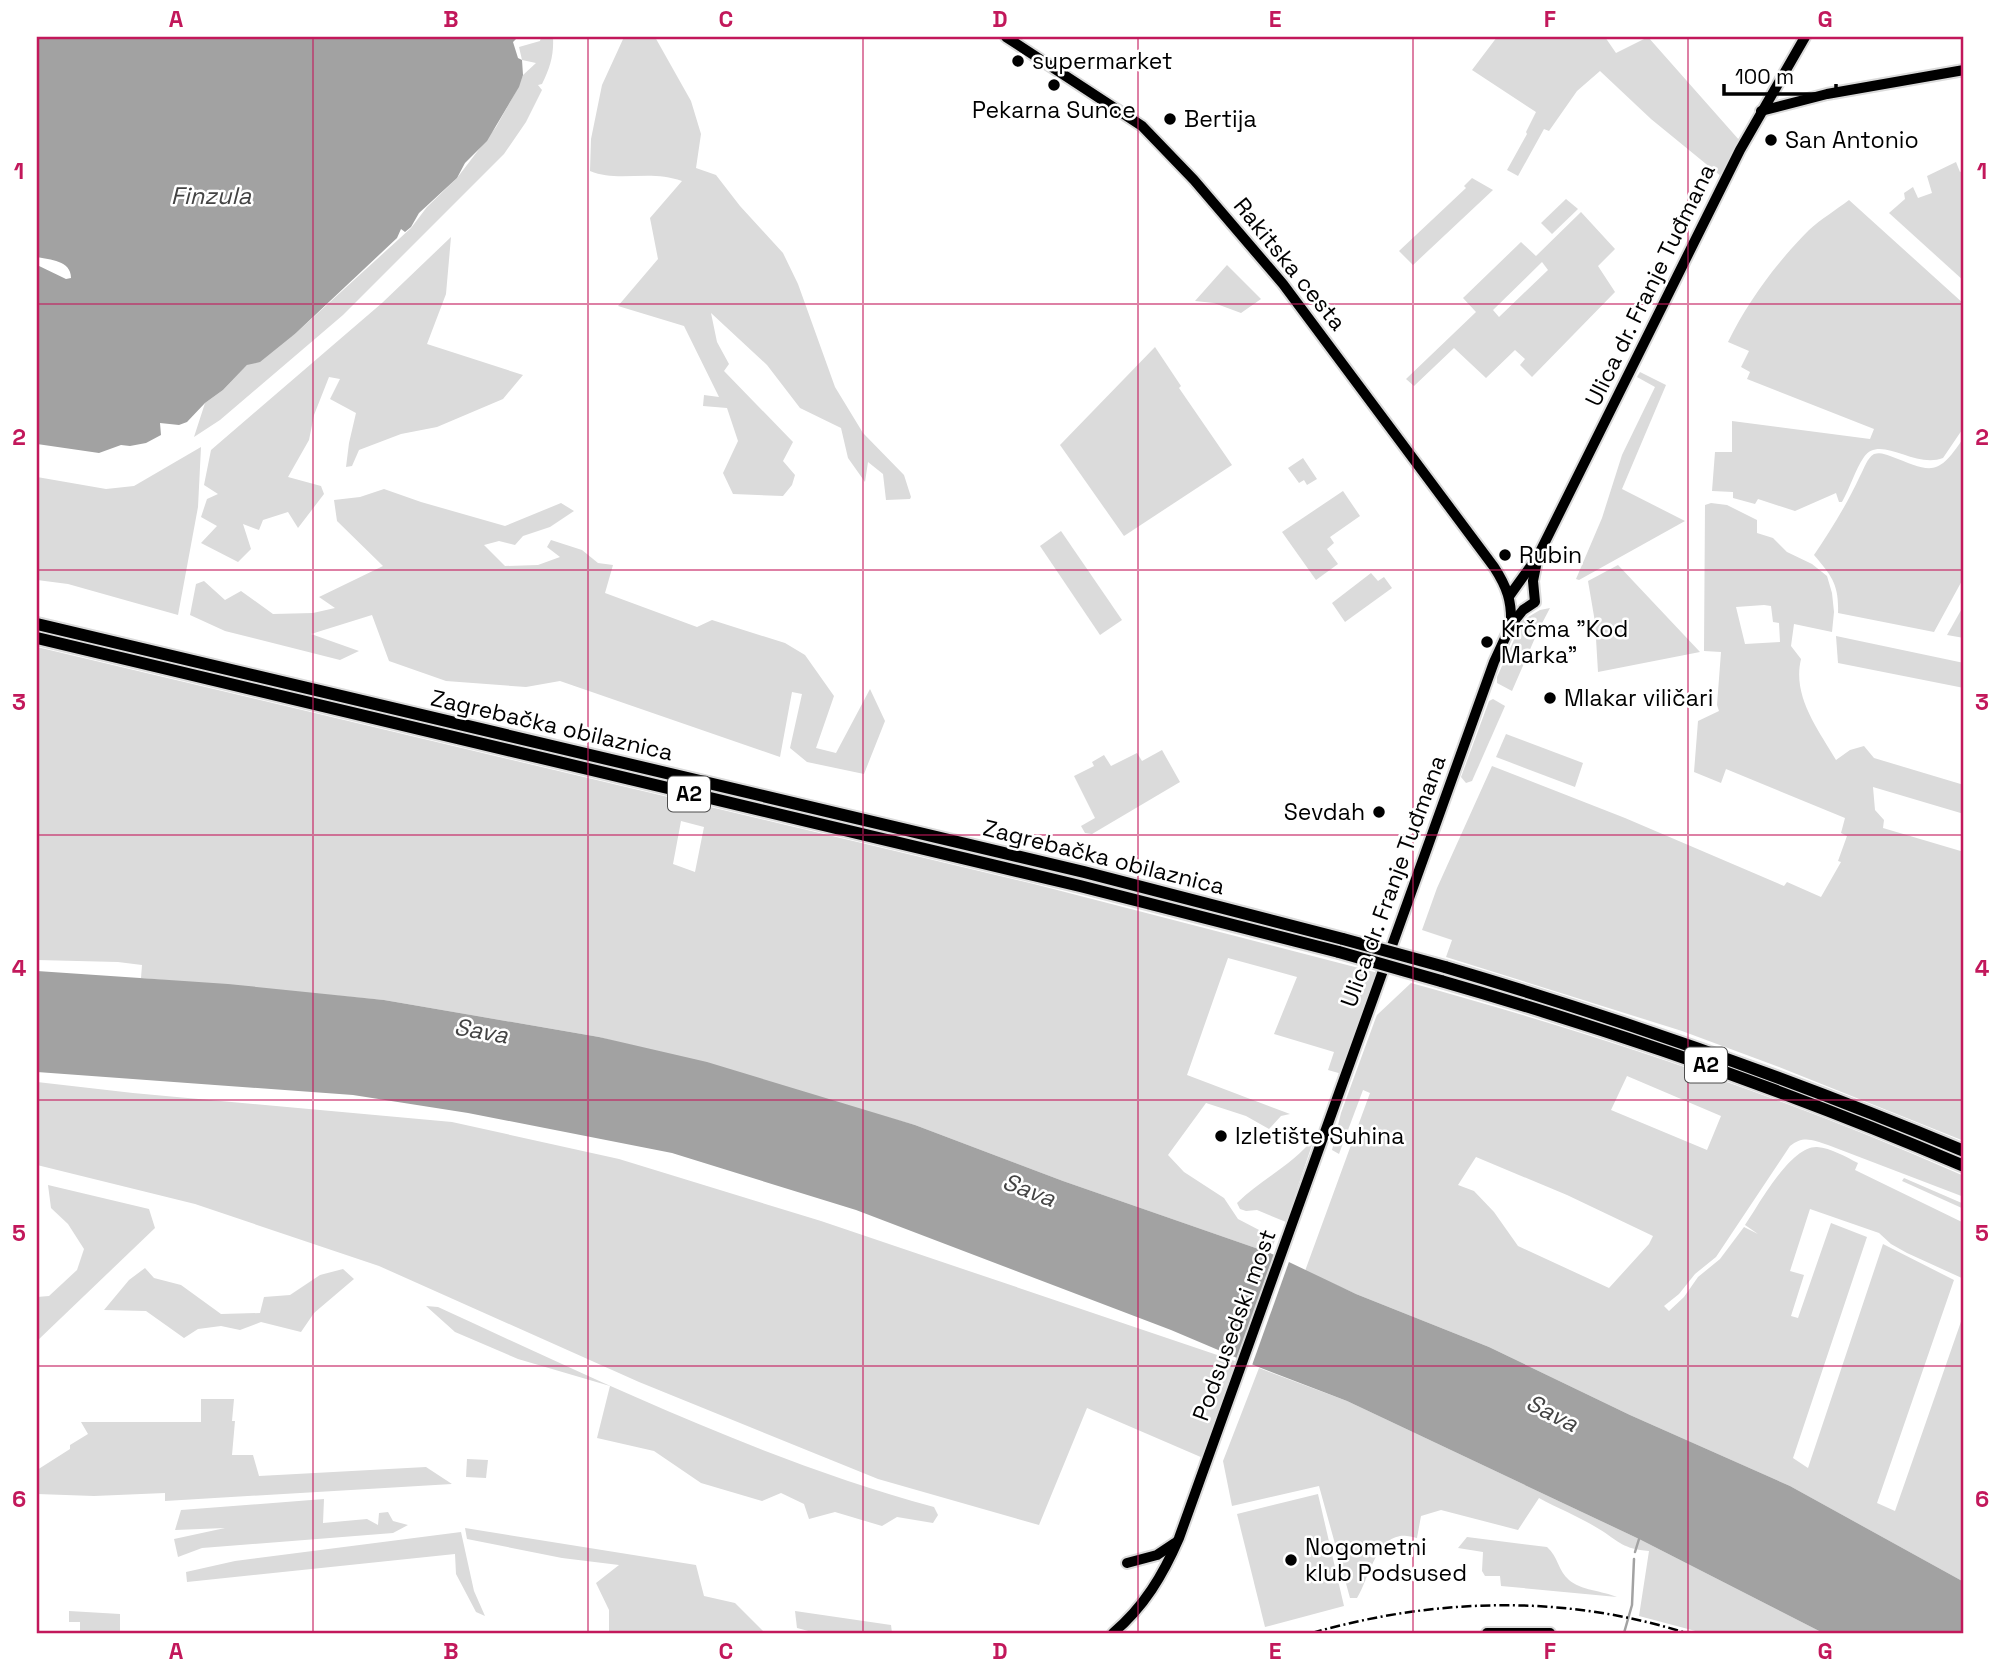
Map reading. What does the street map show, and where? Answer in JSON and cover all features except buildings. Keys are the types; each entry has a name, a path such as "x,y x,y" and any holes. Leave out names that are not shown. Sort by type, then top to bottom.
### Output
{"highway":[{"name":"Zagrebačka obilaznica","path":"37,624 1084,872 1343,939 1565,1003 1721,1055 1964,1151"},
{"name":"Zagrebačka obilaznica","path":"37,638 1080,886 1339,952 1564,1017 1671,1053 1768,1088 1964,1166"}],"main road":[{"name":"Rakitska cesta","path":"1006,37 1142,127 1194,180 1283,284 1494,567 1511,600"},
{"name":"Ulica dr. Franje Tuđmana","path":"1518,584 1538,556 1761,111 1805,37"},
{"path":"1761,111 1828,94 1961,71"},
{"name":"Ulica dr. Franje Tuđmana","path":"1534,589 1538,556"},
{"name":"Rakitska cesta","path":"1494,567 1518,584"},
{"path":"1518,584 1528,584 1534,589 1535,602 1532,606 1523,610 1511,600 1511,590 1518,584"},
{"name":"Ulica dr. Franje Tuđmana","path":"1511,600 1511,625"},
{"name":"Ulica dr. Franje Tuđmana","path":"1318,1154 1485,687 1511,625 1523,610"},
{"name":"Podsusedski most","path":"1113,1633 1152,1591 1179,1538 1318,1154"},
{"path":"1127,1563 1157,1555 1179,1538"},
{"path":"1487,1633 1550,1633"}],"shaded area":[{"path":"541,37 553,37 552,56 547,72 542,84 538,85 542,90 526,122 504,154 343,315 220,420 194,437 205,403 223,390 247,365 296,333 411,228 427,207 457,178 496,127 523,75 536,63 522,60 519,47 540,41"},
{"path":"624,37 655,37 691,101 701,134 696,168 716,175 783,253 798,284 835,387 863,433 904,475 910,499 886,500 883,474 868,462 865,482 848,458 841,428 800,408 767,365 711,313 717,342 729,364 724,371 793,442 783,461 795,475 792,485 783,496 733,494 723,473 738,441 727,408 703,406 704,395 719,397 684,326 618,306 658,259 650,218 682,181 658,176 612,176 590,171 591,139 602,85"},
{"path":"1497,37 1605,37 1616,53 1648,37 1740,141 1722,177 1651,119 1600,71 1577,91 1549,131 1544,129 1518,176 1507,170 1536,112 1472,70"},
{"path":"1956,162 1960,172 1964,170 1964,281 1889,213 1905,199 1904,193 1913,187 1918,198 1932,193 1927,176"},
{"path":"1472,178 1493,190 1413,265 1399,251 1466,188 1464,186"},
{"path":"1566,199 1578,209 1552,234 1541,223"},
{"path":"1849,200 1964,304 1964,427 1943,458 1921,459 1888,450 1871,451 1861,462 1842,502 1839,502 1836,493 1795,511 1758,499 1755,504 1733,498 1733,492 1712,491 1715,452 1732,452 1732,421 1870,439 1874,429 1747,379 1750,372 1741,367 1749,351 1728,342 1754,297 1786,255 1809,230"},
{"path":"1581,212 1615,249 1598,266 1615,292 1532,377 1520,365 1525,359 1515,350 1486,378 1454,348 1414,386 1406,379 1476,312 1463,298 1521,242 1536,256","holes":["1542,262 1548,270 1499,317 1493,310"]},
{"path":"451,237 446,294 427,344 523,375 503,399 437,427 401,434 359,450 352,466 346,467 356,413 330,399 340,379 329,377 314,415 309,440 288,477 321,486 324,494 298,528 288,512 263,520 259,530 243,524 251,549 238,562 201,543 217,526 201,517 207,499 218,494 204,485 211,450 382,303"},
{"path":"1227,265 1261,299 1241,313 1214,303 1195,301"},
{"path":"1155,347 1181,386 1179,388 1232,465 1124,536 1060,445"},
{"path":"1640,372 1666,385 1622,489 1685,521 1579,580 1576,579 1602,518 1622,455 1655,387 1637,377"},
{"path":"1964,437 1964,577 1934,632 1838,613 1833,581 1814,555 1844,507 1869,458 1882,453 1915,466 1933,468 1947,460"},
{"path":"201,447 198,507 178,615 68,584 37,580 37,477 106,489 134,486"},
{"path":"1303,458 1317,479 1307,485 1304,480 1299,483 1288,468"},
{"path":"384,489 505,526 561,503 574,511 550,527 523,536 515,545 499,541 484,545 505,566 538,565 560,557 547,547 551,540 582,550 598,563 613,565 605,593 697,627 712,620 785,643 805,655 834,696 816,748 836,753 870,689 885,721 864,774 807,762 790,748 802,694 792,692 780,757 560,681 526,687 446,681 389,661 372,615 311,634 359,651 340,660 225,631 190,615 196,584 204,581 225,600 241,591 273,614 313,613 335,608 319,597 383,566 337,521 334,500 360,497"},
{"path":"1343,491 1360,516 1330,537 1334,543 1327,549 1338,564 1316,580 1282,532"},
{"path":"1705,505 1727,505 1757,520 1757,533 1773,538 1787,552 1812,564 1827,576 1834,612 1832,632 1794,624 1791,646 1801,659 1800,686 1808,712 1836,760 1850,750 1864,746 1874,758 1964,785 1964,814 1873,787 1875,810 1884,820 1883,828 1964,852 1964,1141 1682,1031 1446,957 1452,940 1422,930 1437,888 1492,766 1625,818 1784,886 1787,882 1821,897 1841,862 1838,861 1847,836 1841,833 1845,818 1726,769 1721,783 1694,772 1698,721 1719,711 1717,705 1721,652 1704,651","holes":["1771,606 1773,622 1779,623 1780,642 1745,644 1736,607"]},
{"path":"1061,531 1122,620 1100,635 1040,546"},
{"path":"1618,565 1700,652 1598,672 1595,622 1588,581"},
{"path":"1371,573 1378,581 1384,577 1392,588 1345,622 1332,603"},
{"path":"1964,605 1964,638 1947,635"},
{"path":"1550,608 1512,691 1497,683 1497,677 1523,620 1540,610"},
{"path":"1836,636 1964,663 1964,688 1838,663"},
{"path":"37,647 1034,884 1378,973 1342,1074 1328,1070 1334,1052 1274,1034 1297,977 1228,958 1187,1075 1290,1114 1281,1116 1269,1129 1246,1116 1206,1103 1168,1155 1184,1172 1224,1198 1238,1219 1261,1231 1277,1235 1270,1253 1063,1181 915,1125 599,1037 384,1000 141,978 142,965 37,960","holes":["681,821 704,827 695,872 673,864"]},
{"path":"1493,699 1505,706 1472,781 1466,783 1461,777 1489,701"},
{"path":"1506,734 1583,763 1575,787 1496,757"},
{"path":"1162,750 1180,782 1092,834 1085,833 1081,826 1095,818 1074,776 1094,766 1092,762 1104,755 1111,766 1137,753 1142,761"},
{"path":"1411,983 1552,1024 1691,1069 1829,1120 1964,1176 1964,1197 1828,1145 1799,1140 1790,1146 1716,1257 1664,1306 1669,1311 1684,1297 1698,1277 1720,1259 1744,1227 1758,1234 1745,1225 1776,1178 1796,1156 1807,1149 1817,1147 1838,1153 1858,1163 1855,1170 1964,1223 1964,1279 1907,1253 1879,1233 1810,1209 1790,1271 1804,1275 1791,1316 1798,1318 1831,1223 1867,1237 1793,1458 1808,1468 1883,1244 1954,1280 1877,1503 1895,1511 1964,1313 1964,1582 1790,1486 1630,1415 1489,1347 1305,1271 1370,1093 1363,1090 1339,1154 1332,1150 1341,1113 1377,1015","holes":["1627,1076 1721,1116 1707,1150 1611,1110","1476,1157 1567,1195 1653,1236 1649,1244 1609,1288 1518,1246 1494,1212 1474,1191 1458,1185"]},
{"path":"37,1082 452,1122 619,1159 821,1221 1235,1361 1203,1458 1087,1408 1039,1525 878,1479 639,1382 379,1266 195,1204 37,1165"},
{"path":"1315,1136 1286,1222 1257,1210 1240,1209 1237,1203 1288,1163"},
{"path":"1904,1178 1964,1204 1964,1209 1902,1181"},
{"path":"48,1185 149,1209 155,1228 37,1341 37,1297 49,1296 77,1270 84,1249 68,1224 51,1208"},
{"path":"145,1268 154,1278 181,1285 221,1314 260,1313 264,1297 290,1295 320,1275 343,1269 354,1279 314,1313 301,1332 261,1322 240,1330 221,1326 198,1329 184,1338 146,1311 104,1310 129,1280"},
{"path":"426,1306 438,1307 744,1443 870,1488 934,1507 938,1515 933,1523 897,1517 882,1526 835,1512 809,1519 804,1504 781,1493 762,1501 701,1483 654,1451 597,1438 610,1386 518,1359 455,1332"},
{"path":"1259,1368 1347,1401 1639,1539 1823,1633 1703,1633 1639,1616 1649,1551 1622,1544 1539,1498 1518,1530 1441,1510 1421,1516 1417,1538 1400,1536 1384,1545 1357,1598 1350,1598 1319,1486 1232,1506 1223,1461"},
{"path":"201,1399 234,1399 232,1455 253,1455 259,1476 426,1467 452,1484 165,1501 165,1493 94,1496 37,1494 37,1470 88,1434 81,1422 201,1422"},
{"path":"467,1459 488,1460 486,1478 466,1477"},
{"name":"Nogometni klub Podsused","path":"1318,1494 1344,1606 1265,1627 1237,1514"},
{"path":"324,1499 323,1523 367,1519 378,1525 379,1513 388,1512 393,1521 408,1525 393,1533 202,1548 178,1557 174,1539 225,1528 175,1530 181,1510"},
{"path":"465,1528 696,1565 704,1596 735,1603 765,1633 609,1633 609,1610 596,1583 619,1565 562,1558 467,1539"},
{"path":"461,1532 474,1591 485,1616 476,1612 456,1574 455,1554 187,1582 186,1572 235,1561"},
{"path":"1467,1537 1547,1547 1565,1576 1574,1583 1617,1597 1501,1586 1500,1576 1485,1576 1482,1571 1483,1552 1458,1548"},
{"path":"69,1611 120,1614 120,1633 80,1633 80,1622 69,1622"},
{"path":"795,1611 891,1625 892,1633 816,1633 797,1628"}],"water":[{"name":"Finzula","path":"37,37 518,37 513,42 518,58 522,60 523,75 519,87 487,141 465,163 457,178 419,213 411,227 405,232 401,229 397,238 296,333 260,362 247,365 187,422 179,425 160,423 161,435 146,443 121,445 99,453 37,444 37,265 66,279 71,278 64,264 37,257"},
{"name":"Sava","path":"37,971 228,984 384,1000 599,1037 707,1062 915,1125 1063,1181 1270,1253 1356,1294 1489,1347 1630,1415 1790,1486 1964,1582 1964,1633 1823,1633 1639,1539 1347,1401 1171,1330 856,1210 672,1153 468,1113 353,1095 37,1072"}],"pier":[{"path":"1275,1252 1290,1259 1251,1368 1236,1362"}],"waterway":[{"path":"1635,1552 1639,1539"},
{"path":"1624,1633 1632,1605 1634,1559"}],"railway":[{"path":"1312,1633 1405,1613 1499,1605 1593,1612 1640,1620 1686,1633"}],"place":[{"name":"supermarket","path":"1018,61"},
{"name":"Pekarna Sunce","path":"1054,85"},
{"name":"Bertija","path":"1170,119"},
{"name":"San Antonio","path":"1771,140"},
{"name":"Rubin","path":"1505,555"},
{"name":"Krčma \"Kod Marka\"","path":"1487,642"},
{"name":"Mlakar viličari","path":"1550,698"},
{"name":"Sevdah","path":"1379,812"},
{"name":"Izletište Suhina","path":"1221,1136"},
{"name":"Nogometni klub Podsused","path":"1291,1560"}]}
